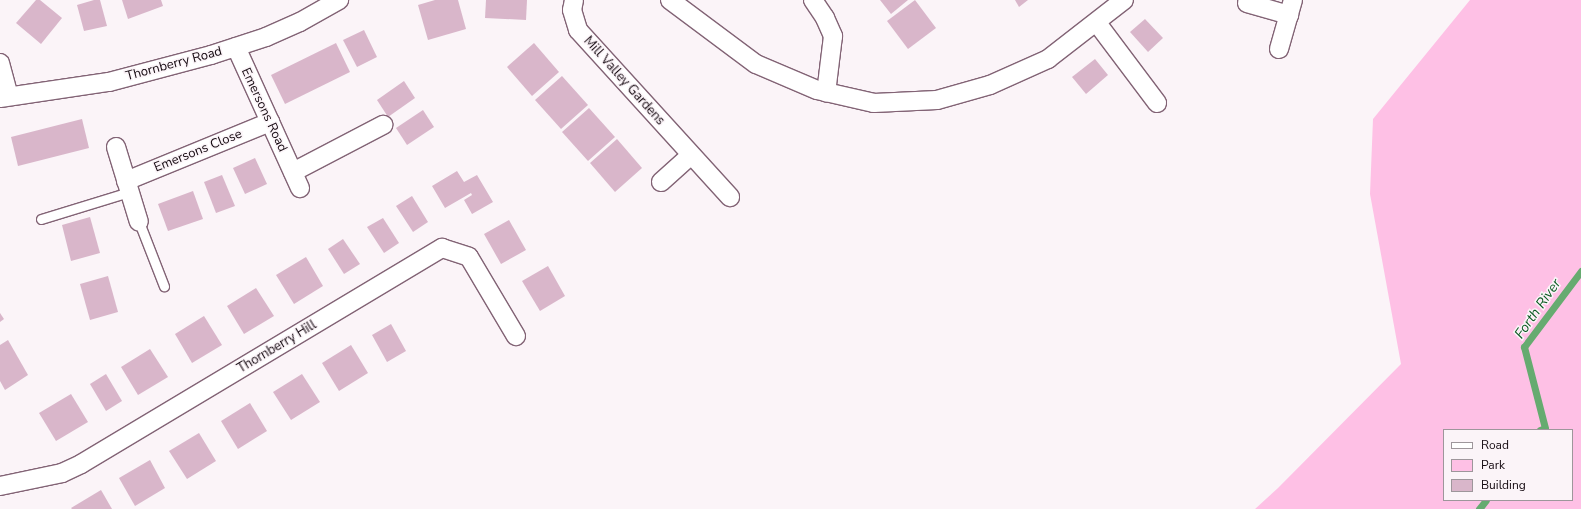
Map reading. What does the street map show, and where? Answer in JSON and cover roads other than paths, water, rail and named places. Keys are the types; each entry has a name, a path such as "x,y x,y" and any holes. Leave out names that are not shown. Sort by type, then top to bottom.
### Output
{"street":[{"name":"Thornberry Road","path":"5,97 109,82 236,47 266,37 300,22 339,0"},
{"name":"Mill Valley Gardens","path":"574,0 572,10 578,30 730,197"},
{"path":"670,0 756,64 826,94 874,103 937,100 990,85 1048,60 1097,23 1124,0"},
{"path":"813,0 825,18 833,36 826,94"},
{"path":"1247,3 1291,8 1279,49"},
{"path":"1097,23 1157,103"},
{"name":"Emersons Road","path":"236,47 296,180 383,125"},
{"path":"0,64 5,97"},
{"name":"Emersons Close","path":"128,186 270,122"},
{"path":"116,146 138,222"},
{"path":"661,182 692,155"},
{"name":"Thornberry Hill","path":"0,486 62,472 81,464 442,248 469,257 516,336"}],"lane":[{"path":"41,219 128,186"},
{"path":"138,222 164,286"}],"waterway":[{"name":"Forth River","path":"1542,429 1545,428 1524,347 1581,271"},
{"name":"Forth River","path":"1479,509 1485,501"}]}
